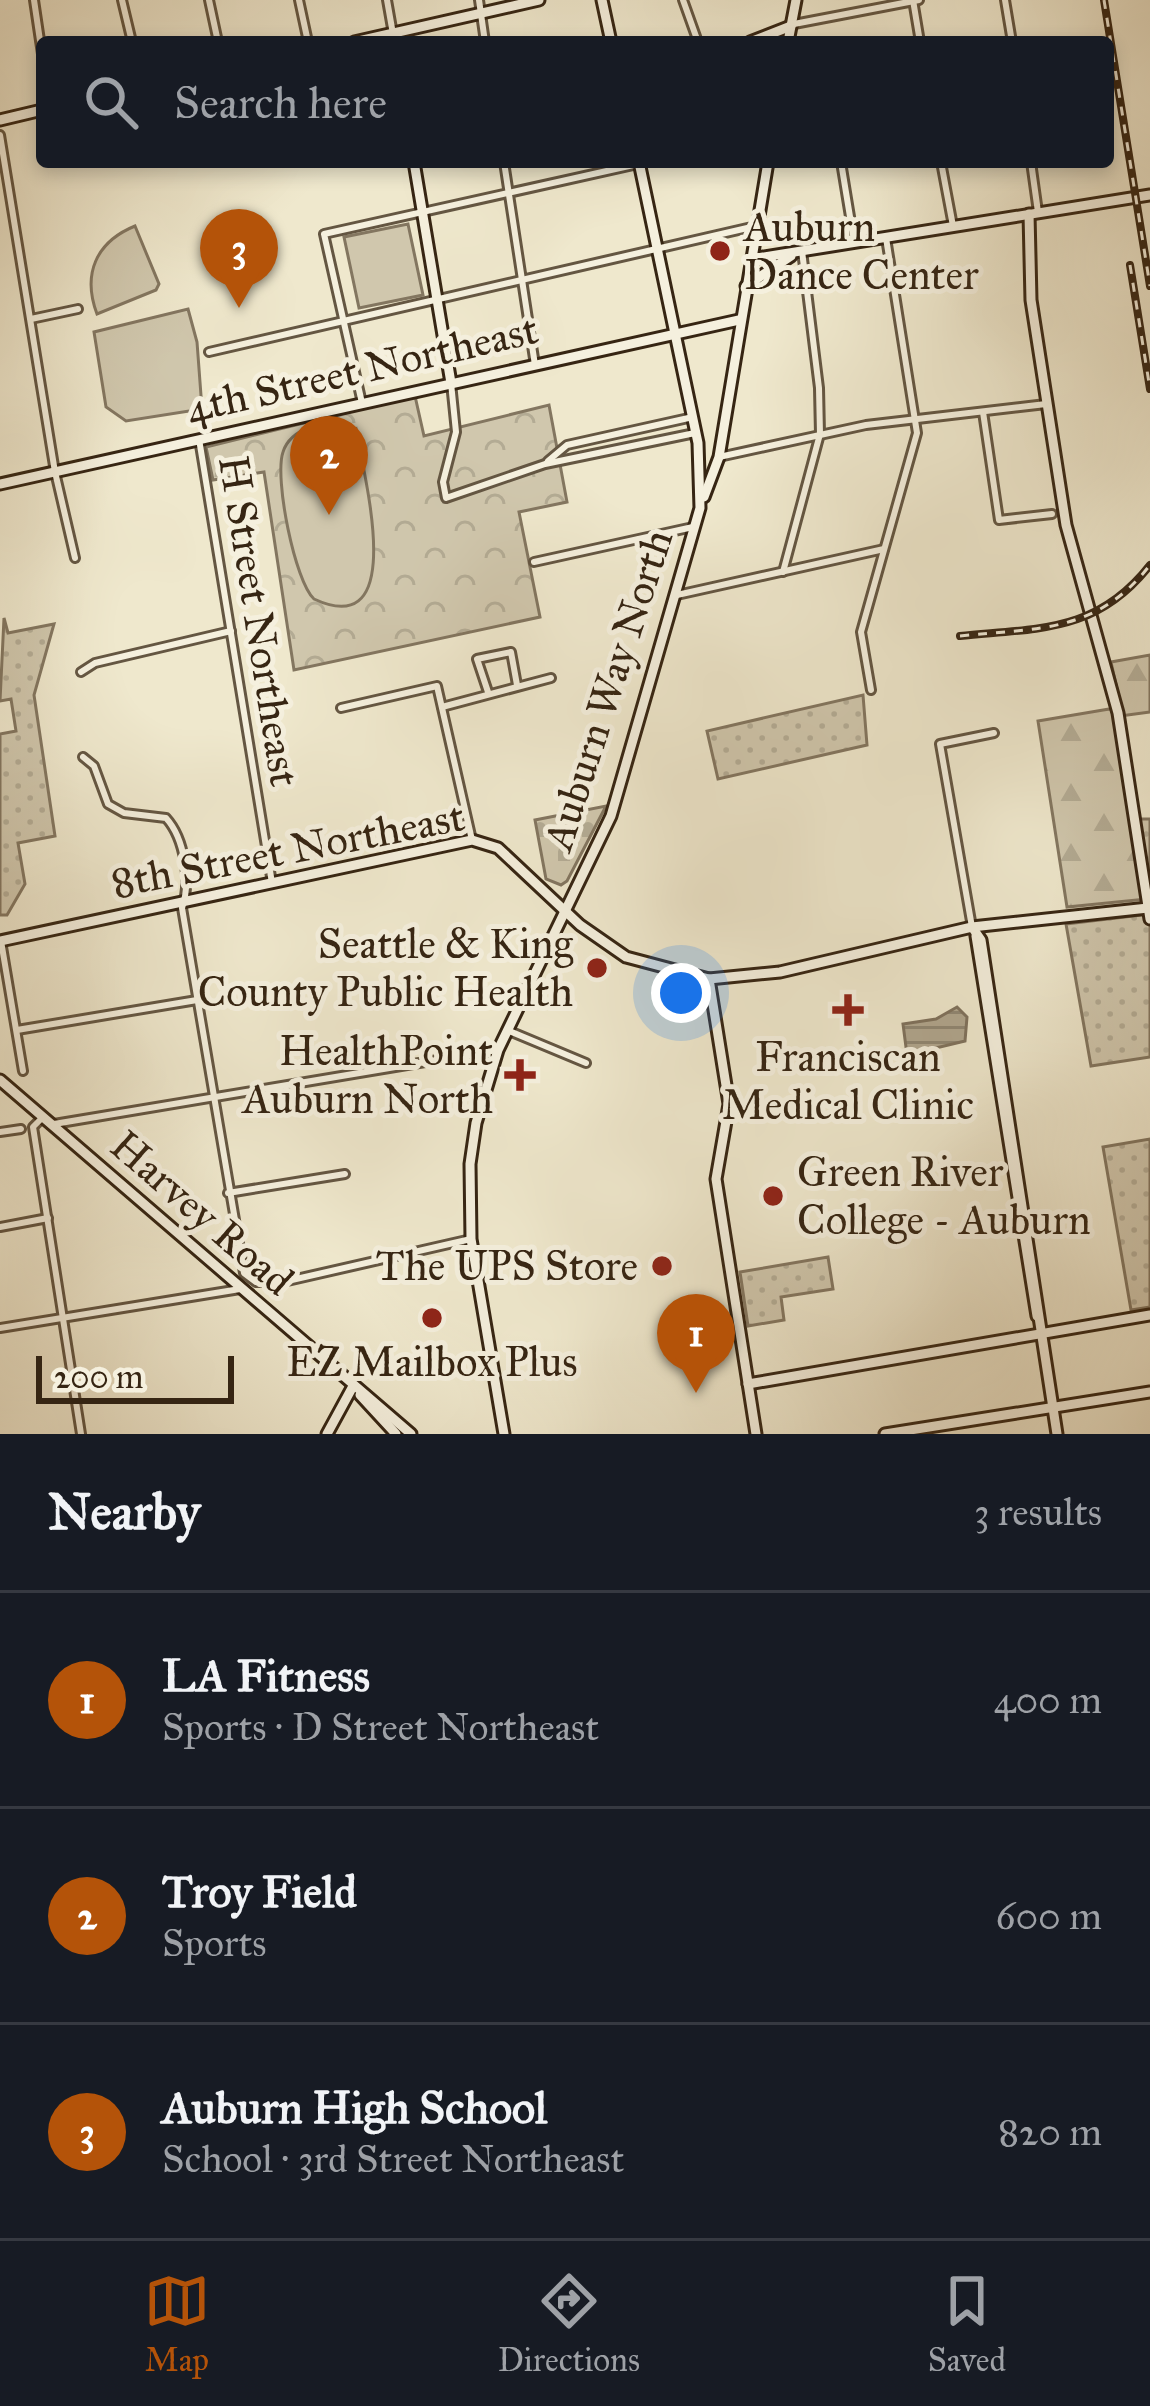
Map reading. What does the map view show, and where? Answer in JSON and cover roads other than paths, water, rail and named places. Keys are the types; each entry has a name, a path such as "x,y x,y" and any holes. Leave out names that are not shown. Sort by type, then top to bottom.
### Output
{"street":[{"path":"34,0 39,36"},
{"path":"122,0 130,36"},
{"path":"209,0 217,36"},
{"path":"299,0 307,36"},
{"path":"387,0 394,36"},
{"path":"479,0 484,36"},
{"path":"401,36 538,0"},
{"path":"602,0 610,36"},
{"path":"683,0 696,36"},
{"path":"789,36 796,0"},
{"path":"775,36 790,26 915,0 919,36"},
{"path":"1005,0 1011,36"},
{"path":"0,120 36,111"},
{"path":"0,135 55,472 75,558"},
{"path":"415,168 452,383 456,432 443,482 446,498 545,464 696,433"},
{"path":"505,168 535,365"},
{"path":"362,403 324,234 615,168"},
{"name":"Auburn Way North","path":"504,1434 471,1239 470,1164 498,1050 614,806 700,508 696,433 643,168"},
{"path":"700,508 718,458 767,168"},
{"path":"842,168 855,244"},
{"path":"942,168 952,226"},
{"path":"756,1434 716,1179 729,1104 710,979 780,972 974,931 1149,913 1118,712 1069,542 1031,300 1030,168"},
{"path":"751,259 1150,195"},
{"path":"0,209 12,207"},
{"path":"208,352 756,226"},
{"path":"871,690 862,632 916,447 916,418 886,238"},
{"path":"746,286 762,270 802,251"},
{"path":"783,572 820,434 820,388 802,251"},
{"path":"31,319 78,309"},
{"name":"4th Street Northeast","path":"0,484 739,320"},
{"path":"718,458 916,418 1048,404"},
{"path":"983,412 999,520 1052,514"},
{"path":"545,464 568,445 693,417"},
{"path":"628,431 632,447"},
{"name":"H Street Northeast","path":"200,440 272,883"},
{"path":"534,562 697,526"},
{"path":"677,595 886,548"},
{"path":"81,672 95,663 231,632"},
{"path":"488,692 477,659 511,652 517,686"},
{"path":"442,707 550,678"},
{"path":"341,708 437,686 472,840"},
{"path":"994,733 940,744 1057,1434"},
{"path":"83,757 94,766 108,804 124,813 166,818 177,833 227,1193 238,1258 249,1279 283,1282 471,1239"},
{"name":"8th Street Northeast","path":"0,941 472,840 498,848 565,911 626,957 710,979"},
{"path":"0,941 23,1071"},
{"path":"16,1030 197,1000"},
{"path":"507,1030 586,1064"},
{"path":"81,1434 34,1127 46,1120 498,1050"},
{"name":"Harvey Road","path":"0,1080 356,1392 411,1434"},
{"path":"0,1132 21,1129"},
{"path":"227,1193 345,1174"},
{"path":"0,1227 48,1218"},
{"path":"0,1328 240,1289"},
{"path":"748,1384 1150,1315"},
{"path":"327,1434 356,1392"},
{"name":"Harvey Road","path":"356,1392 396,1434"},
{"path":"885,1434 1150,1392"}],"railway":[{"path":"1104,0 1110,36"},
{"path":"1114,62 1150,286"},
{"path":"1130,265 1150,389"},
{"path":"960,636 1041,628 1087,615 1109,604 1150,565"}],"place":[{"name":"Auburn Dance Center","path":"720,251"},
{"name":"Auburn High School","path":"239,308"},
{"name":"Troy Field","path":"329,515"},
{"name":"Seattle & King County Public Health","path":"597,968"},
{"name":"Franciscan Medical Clinic","path":"848,1010"},
{"name":"HealthPoint Auburn North","path":"520,1075"},
{"name":"Green River College - Auburn","path":"773,1196"},
{"name":"The UPS Store","path":"662,1266"},
{"name":"EZ Mailbox Plus","path":"432,1318"},
{"name":"LA Fitness","path":"696,1393"}]}
